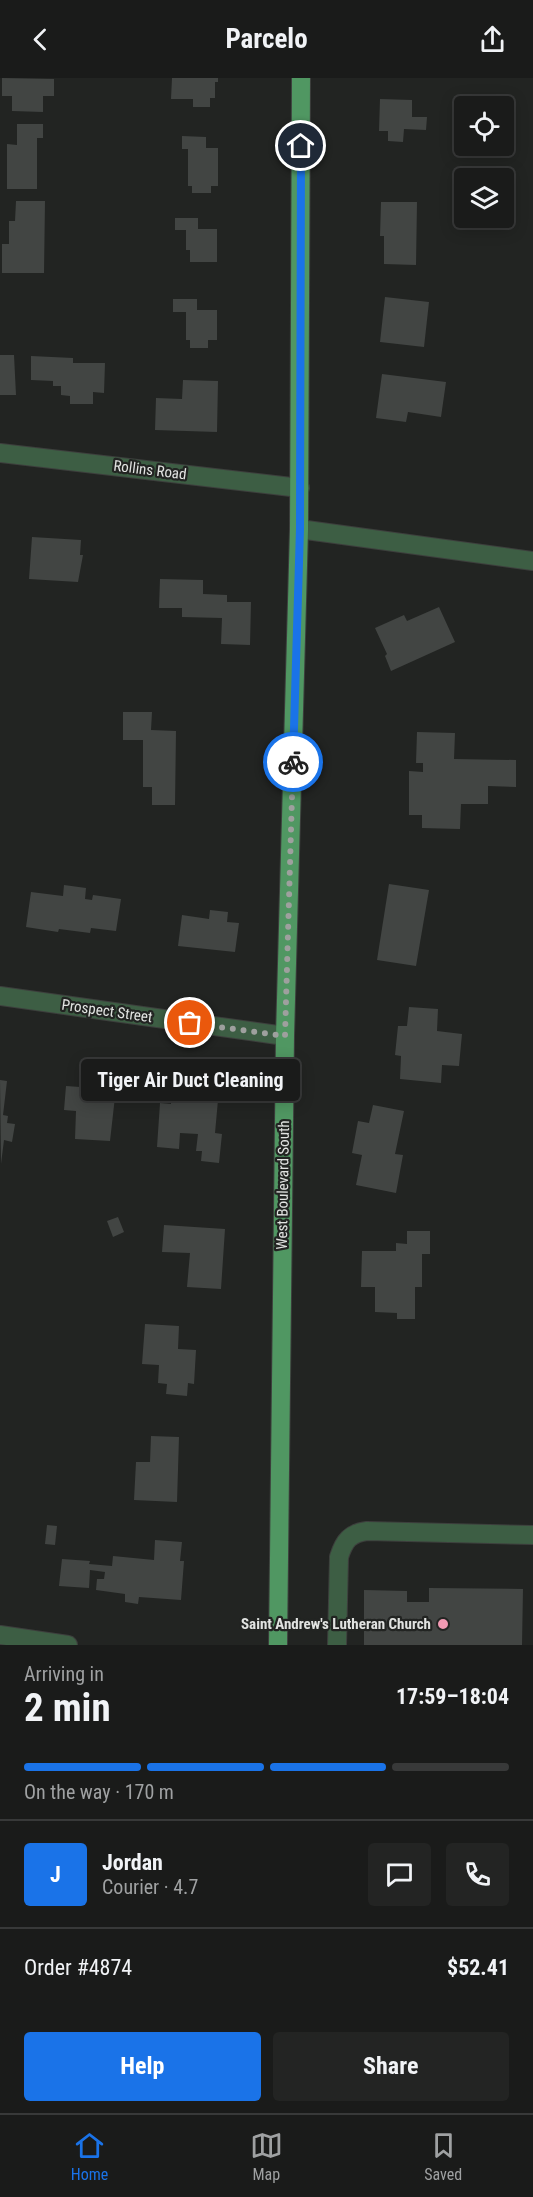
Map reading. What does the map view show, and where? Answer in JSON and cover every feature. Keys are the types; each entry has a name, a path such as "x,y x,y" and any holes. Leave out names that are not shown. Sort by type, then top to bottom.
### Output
{"main road":[{"name":"West Boulevard South","path":"278,1645 285,1036 300,529 301,78"}],"street":[{"name":"Rollins Road","path":"0,453 300,488"},
{"path":"300,529 533,561"},
{"name":"Prospect Street","path":"0,996 285,1036"},
{"path":"337,1645 339,1557 342,1546 348,1538 367,1531 533,1534"},
{"path":"0,1635 68,1645"}],"building":[{"path":"2,78 54,79 54,96 43,96 43,112 12,111 12,96 2,96"},
{"path":"172,78 218,78 218,82 215,82 215,98 210,98 210,107 193,107 193,99 171,99"},
{"path":"380,99 412,100 412,117 427,117 426,130 404,129 403,142 388,141 388,131 379,131"},
{"path":"17,124 43,124 43,138 37,138 37,189 7,189 7,144 17,145"},
{"path":"182,136 206,137 206,148 218,148 218,186 211,186 211,193 192,193 192,186 188,186 188,149 182,149"},
{"path":"16,201 45,201 44,273 2,273 2,244 9,244 9,221 15,221"},
{"path":"381,202 417,202 416,265 384,264 384,236 380,236"},
{"path":"175,218 198,218 198,229 217,229 217,262 190,262 190,250 186,250 186,230 175,230"},
{"path":"385,297 429,302 424,347 380,342"},
{"path":"173,299 197,299 197,310 217,310 217,340 208,340 208,348 190,348 190,340 186,340 186,312 173,312"},
{"path":"0,355 14,355 16,395 0,395"},
{"path":"31,356 73,358 73,363 105,363 104,393 93,392 93,404 70,404 70,396 61,395 61,386 53,386 53,381 31,380"},
{"path":"382,374 446,382 441,417 408,412 406,422 376,418"},
{"path":"183,380 218,381 217,432 155,430 156,398 182,399"},
{"path":"32,537 81,540 80,555 83,555 78,582 29,579"},
{"path":"160,579 203,580 203,594 227,595 227,602 251,602 250,645 221,644 222,618 182,617 182,608 159,608"},
{"path":"439,607 455,642 391,671 385,656 387,654 375,628 404,615 407,621"},
{"path":"123,712 152,712 151,730 176,731 175,805 152,805 152,787 143,787 143,740 123,740"},
{"path":"417,732 455,733 454,759 516,760 516,787 488,786 488,804 461,804 460,829 422,828 422,815 409,815 409,771 423,772 423,763 416,763"},
{"path":"389,884 429,890 416,966 377,960"},
{"path":"64,885 86,888 85,899 92,900 93,895 121,899 116,931 91,928 90,933 59,929 58,932 26,927 31,892 63,896"},
{"path":"210,910 228,912 227,922 239,923 235,952 178,946 182,915 209,919"},
{"path":"409,1007 438,1009 437,1031 462,1034 459,1066 442,1065 441,1083 400,1079 401,1056 395,1055 398,1026 407,1026"},
{"path":"0,1080 7,1081 3,1115 8,1116 7,1123 15,1124 12,1142 4,1140 1,1164"},
{"path":"80,1085 116,1088 110,1141 75,1139 76,1111 64,1110 66,1086 80,1087"},
{"path":"180,1095 218,1100 215,1133 222,1134 219,1163 201,1161 202,1151 196,1151 198,1134 180,1133 179,1149 157,1147 160,1103 171,1104 171,1101 180,1101"},
{"path":"373,1105 404,1111 395,1154 403,1155 396,1193 356,1185 362,1155 352,1153 358,1121 369,1123"},
{"path":"118,1217 124,1232 113,1237 107,1221"},
{"path":"164,1225 225,1229 221,1289 187,1287 190,1253 162,1252"},
{"path":"407,1231 430,1231 430,1254 422,1254 422,1287 415,1287 415,1319 397,1319 397,1313 375,1312 375,1287 361,1287 362,1251 396,1251 396,1243 407,1244"},
{"path":"145,1324 179,1326 178,1349 196,1350 194,1384 188,1383 187,1396 166,1394 167,1384 158,1383 159,1365 142,1364"},
{"path":"151,1436 179,1437 177,1502 134,1500 136,1462 150,1462"},
{"path":"47,1525 57,1526 55,1545 45,1544"},
{"path":"155,1540 182,1542 180,1561 184,1561 181,1600 139,1597 138,1604 125,1602 125,1594 96,1590 97,1579 104,1579 105,1572 90,1570 89,1588 59,1586 62,1559 90,1561 89,1564 112,1566 113,1556 154,1560"},
{"name":"Saint Andrew's Lutheran Church","path":"429,1588 523,1589 522,1645 364,1645 364,1590 407,1591 407,1602 429,1602"}],"way so far":[{"path":"190,1023 285,1036 293,762"}],"place":[{"name":"Tiger Air Duct Cleaning","path":"190,1023"},
{"name":"Saint Andrew's Lutheran Church","path":"443,1624"}],"route":[{"path":"293,762 300,529 301,146"}]}
